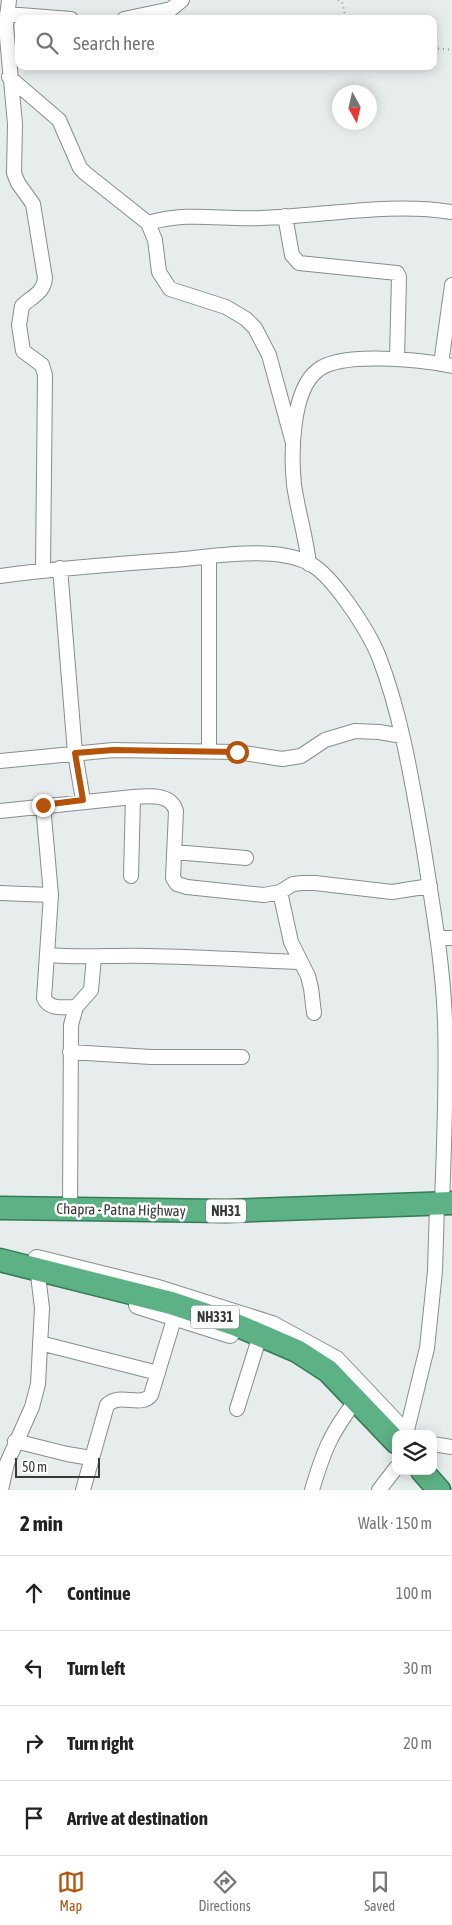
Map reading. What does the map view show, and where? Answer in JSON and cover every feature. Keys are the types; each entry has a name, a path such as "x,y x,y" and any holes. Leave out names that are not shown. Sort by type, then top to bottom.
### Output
{"highway":[{"name":"Chapra - Patna Highway","path":"0,1208 236,1210 444,1204"},
{"name":"NH331","path":"0,1260 35,1267 171,1303 234,1324 297,1351 328,1371 392,1438"},
{"path":"426,1475 439,1490"}],"street":[{"path":"141,15 171,8 182,0"},
{"path":"43,570 45,375 42,365 23,351 19,325 22,306 40,291 44,285 45,278 32,204 18,183 14,173 15,124 7,47 8,7 49,15"},
{"path":"0,68 12,81 60,120 80,168 85,174 148,223 155,240 159,272 170,289 226,308 246,319 260,335 269,355 293,443"},
{"path":"148,223 181,215 261,218 359,209 452,212"},
{"path":"285,216 292,254 299,263 397,273 399,277 397,358"},
{"path":"309,564 294,487 293,443 296,417 303,392 310,378 320,368 335,363 397,358 446,365 452,285"},
{"path":"0,576 60,568 209,557 274,555 309,564 323,573 333,584 369,637 381,664 402,736 414,790 437,938 446,1036 444,1204 427,1348 407,1430"},
{"path":"209,557 209,752"},
{"path":"60,568 75,753 83,800"},
{"path":"0,761 113,750 237,752 288,758 301,756 325,740 355,731 379,732 402,736"},
{"path":"0,811 83,800 133,797 162,798 174,804 176,811 173,878 177,884 188,887 264,895 280,892 292,884 302,883 320,883 392,892 430,886"},
{"path":"131,876 133,797"},
{"path":"43,805 51,895 48,955 44,986 46,1004 76,1008"},
{"path":"174,852 246,858"},
{"path":"280,892 290,937 312,988 314,1013"},
{"path":"0,893 51,895"},
{"path":"437,938 452,938"},
{"path":"48,955 94,957 150,956 301,962"},
{"path":"70,1209 70,1025 76,1008 91,990 94,957"},
{"path":"70,1052 159,1057 242,1057"},
{"path":"0,1251 106,1274 219,1307 272,1325 336,1360 402,1430"},
{"path":"0,1266 38,1275 175,1316 257,1344 325,1378 354,1403 392,1442"},
{"path":"1,1490 7,1463 15,1441 35,1398 42,1308 38,1275"},
{"path":"83,1490 107,1405 111,1401 122,1398 141,1400 149,1398 175,1316"},
{"path":"40,1343 158,1374"},
{"path":"237,1409 257,1344"},
{"path":"312,1490 328,1441 337,1424 354,1403"},
{"path":"15,1441 92,1458"},
{"path":"437,1445 452,1447"},
{"path":"379,1490 392,1473"},
{"path":"437,1473 452,1490"},
{"path":"421,1475 431,1490"}],"path":[{"path":"338,0 342,2 345,15"},
{"path":"437,48 452,50"}],"route":[{"path":"43,805 83,800 75,753 113,750 237,752"}]}
